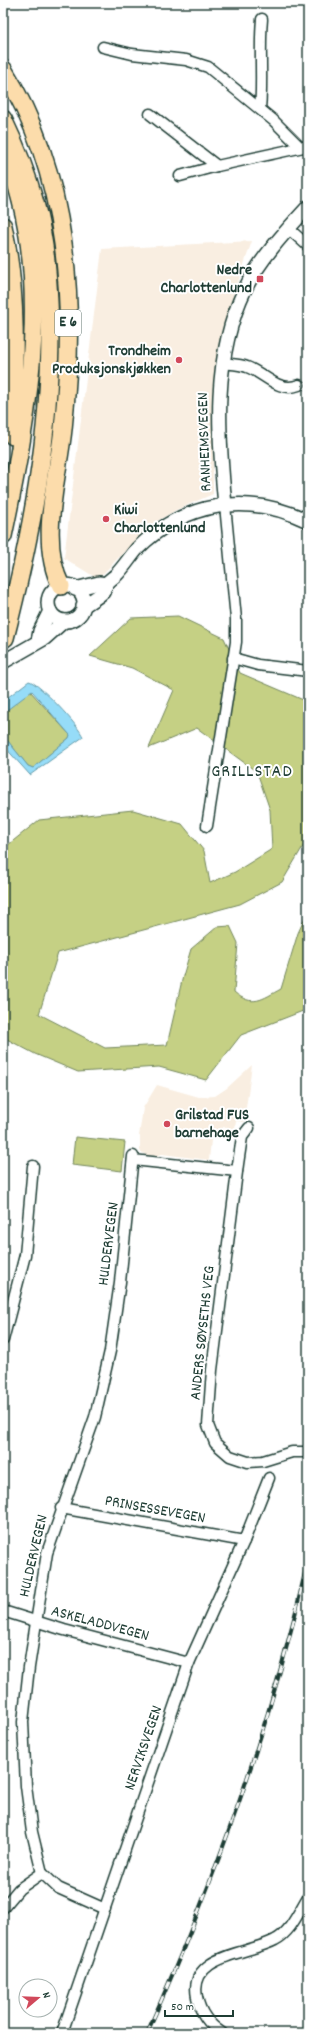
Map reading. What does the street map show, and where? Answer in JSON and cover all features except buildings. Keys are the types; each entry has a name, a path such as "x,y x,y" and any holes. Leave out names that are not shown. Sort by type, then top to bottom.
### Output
{"highway":[{"name":"E 6","path":"3,69 24,106 38,137 57,201 62,236 67,291 67,369 63,429 52,516 50,552 54,573 68,588"},
{"name":"E 6","path":"3,90 28,140 38,168 50,218 47,272 49,368 45,433 41,469 26,558 5,638"},
{"name":"E 6","path":"3,119 26,171 36,204 43,238 47,272"},
{"name":"E 6","path":"3,148 23,207 30,240 32,268 32,348 18,453 3,536"},
{"name":"E 6","path":"3,226 13,289 15,346 11,431 18,453"}],"street":[{"path":"260,109 262,86 260,62 262,19"},
{"path":"103,47 132,54 186,60 208,67 260,109 291,137 304,146"},
{"path":"150,114 217,166"},
{"path":"180,176 304,146"},
{"name":"RANHEIMSVEGEN","path":"308,207 288,228 257,268 245,289 232,322 222,363 219,388 219,439 225,505 245,504 268,507 282,510 308,521"},
{"path":"288,228 308,246"},
{"path":"222,363 248,367 281,387 291,388 299,385"},
{"path":"83,606 102,592 107,584 137,550 158,531 174,520 198,510 225,505 236,619 233,658 207,826"},
{"path":"68,588 82,596 83,606 80,614 75,619 64,621 56,619 50,611 48,601 50,595 68,588 99,583 107,584"},
{"path":"38,641 40,631 50,611"},
{"path":"3,662 45,638 64,621"},
{"path":"233,658 258,665 308,671"},
{"name":"ANDERS SØYSETHS VEG","path":"249,1128 242,1137 237,1171 212,1370 208,1425 215,1443 230,1456 248,1462 263,1460 292,1452 308,1452"},
{"name":"HULDERVEGEN","path":"42,1873 32,1832 26,1786 24,1722 35,1622 47,1553 95,1417 107,1367 120,1282 133,1158 237,1171"},
{"path":"3,1340 25,1256 33,1166"},
{"name":"NERVIKSVEGEN","path":"62,2033 190,1662 244,1541 269,1478"},
{"name":"PRINSESSEVEGEN","path":"62,1508 244,1541"},
{"name":"ASKELADDVEGEN","path":"3,1611 35,1622 190,1662"},
{"path":"3,1908 19,1889 42,1873 58,1888 105,1909"},
{"path":"222,2033 213,2027 199,2010 195,1991 202,1974 213,1962 224,1956 276,1940 290,1926 308,1897"}],"shaded area":[{"path":"252,241 222,329 213,386 213,494 176,510 149,526 98,579 64,558 102,249"},
{"path":"252,1065 244,1122 236,1121 235,1129 223,1127 222,1131 212,1131 209,1160 162,1154 156,1156 146,1155 140,1151 139,1136 143,1108 157,1085 199,1097 215,1096 227,1088"}],"green space":[{"path":"178,616 224,638 240,673 308,702 308,838 282,882 240,904 58,953 39,1014 105,1048 167,1045 183,976 191,949 217,927 230,926 238,943 234,992 247,1000 252,1001 263,999 281,989 298,933 308,911 308,1009 241,1035 206,1080 159,1067 78,1072 35,1054 3,1037 3,849 39,820 133,810 182,824 204,851 210,883 235,872 272,849 270,810 257,772 197,728 149,748 174,690 132,668 90,656 131,618"},
{"path":"30,691 70,735 69,738 33,768 28,766 3,735 3,713"},
{"path":"75,1137 125,1142 122,1171 72,1165"}],"water":[{"path":"29,681 41,689 59,706 75,724 83,737 30,775 3,745 3,735 28,766 33,768 69,738 70,735 32,691 3,713 3,701"}],"railway":[{"path":"147,2033 196,1917 240,1801 277,1682 308,1560"}],"place":[{"name":"Nedre Charlottenlund","path":"260,279"},
{"name":"Trondheim Produksjonskjøkken","path":"179,360"},
{"name":"Kiwi Charlottenlund","path":"106,519"},
{"name":"Grilstad FUS barnehage","path":"167,1124"}],"district":[{"name":"GRILLSTAD","path":"252,772"}]}
